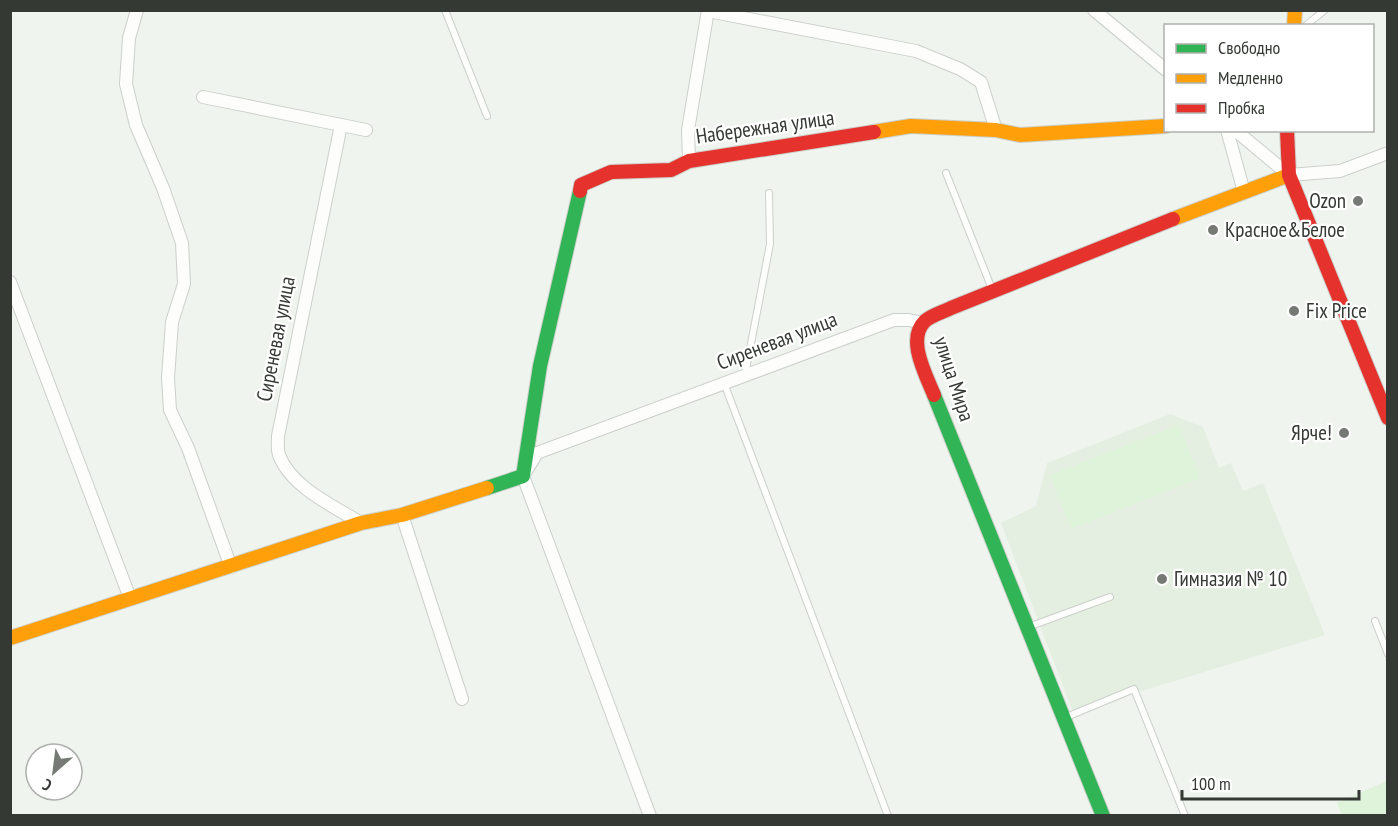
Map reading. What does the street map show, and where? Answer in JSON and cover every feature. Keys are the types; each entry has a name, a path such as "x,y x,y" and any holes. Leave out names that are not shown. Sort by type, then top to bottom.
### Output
{"street":[{"path":"137,10 129,38 126,84 136,125 182,243 184,284 172,322 168,378 170,410 188,448 231,567"},
{"path":"1095,10 1164,68"},
{"name":"Набережная улица","path":"996,130 981,82 960,69 915,51 708,11 688,130 689,161 911,126 996,130 1020,135 1164,126"},
{"path":"203,97 366,130"},
{"name":"Сиреневая улица","path":"341,125 278,436 278,453 285,466 302,484 361,523"},
{"path":"1228,132 1244,192"},
{"path":"1237,132 1289,175 1340,171 1388,153"},
{"path":"1287,132 1289,175 1388,418"},
{"path":"650,816 523,476 549,329 581,185 611,172 671,170 689,161"},
{"name":"улица Мира","path":"1103,816 932,387 918,349 918,333 923,323 951,308 1289,175"},
{"path":"10,282 130,598"},
{"name":"Сиреневая улица","path":"523,476 537,453 894,320 923,323"},
{"path":"10,638 361,523 402,515 523,476"},
{"path":"402,515 462,699"}],"lane":[{"path":"1308,24 1325,10"},
{"path":"444,11 487,116"},
{"path":"946,173 994,292"},
{"path":"745,375 770,244 769,193"},
{"path":"724,383 888,816"},
{"path":"1027,627 1110,597"},
{"path":"1375,621 1388,654"},
{"path":"1064,718 1134,689 1185,816"}],"shaded area":[{"name":"Гимназия № 10","path":"1170,414 1203,427 1219,468 1231,463 1243,491 1263,483 1325,635 1073,712 1001,523 1036,506 1047,463"}],"green space":[{"path":"1179,425 1200,478 1071,529 1050,475"},
{"path":"1387,781 1387,815 1342,815 1337,803"}],"traffic: fast":[{"path":"487,488 523,476 540,366 580,191"},
{"path":"934,395 1103,816"}],"traffic: slow":[{"path":"1294,24 1295,10"},
{"path":"874,132 911,126 996,130 1020,135 1164,126"},
{"path":"1173,219 1289,175"},
{"path":"10,638 361,523 402,515 487,488"}],"traffic: jam":[{"path":"580,191 581,185 611,172 671,170 689,161 874,132"},
{"path":"1287,132 1289,175 1388,418"},
{"path":"934,395 917,347 917,337 925,321 951,308 1173,219"}],"place":[{"name":"Ozon","path":"1358,201"},
{"name":"Красное&Белое","path":"1213,230"},
{"name":"Fix Price","path":"1294,311"},
{"name":"Ярче!","path":"1344,433"},
{"name":"Гимназия № 10","path":"1162,579"}]}
